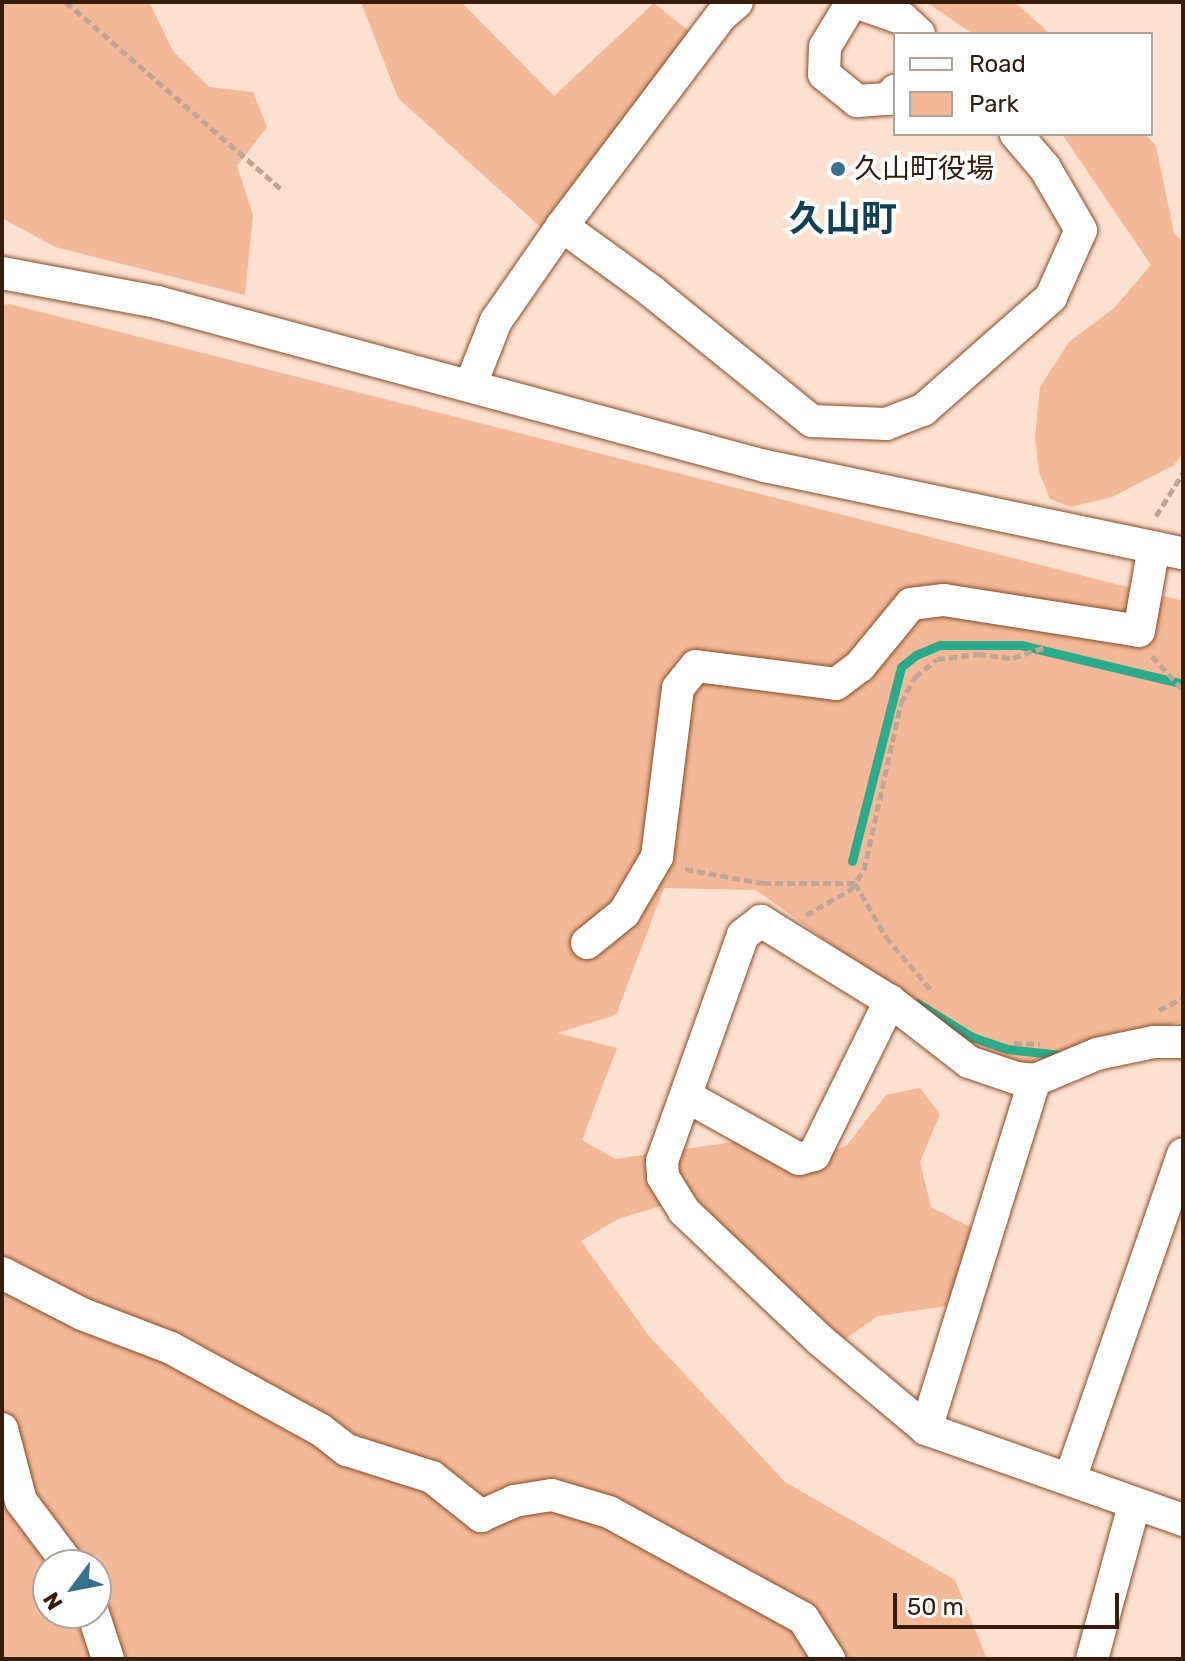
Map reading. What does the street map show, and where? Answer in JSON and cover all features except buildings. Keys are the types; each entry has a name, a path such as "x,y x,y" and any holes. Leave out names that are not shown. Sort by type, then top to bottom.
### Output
{"street":[{"path":"893,93 888,99 857,101 824,74 825,47 854,2 903,19 917,32"},
{"path":"471,384 496,321 720,7"},
{"path":"562,226 650,290 812,421 886,424 923,410 1051,297 1081,230 1045,168 1018,136"},
{"path":"2,254 15,274 157,302 471,384 765,466 1158,548 1139,631 944,600 911,604 860,666 836,684 696,666 678,688 657,857 624,913 587,943"},
{"path":"1183,1042 1154,1042 1097,1054 1035,1080 969,1062 890,1001 761,921 743,935 662,1161 663,1177 684,1211 820,1340 926,1429 1183,1520"},
{"path":"686,1096 799,1159 814,1155 890,1001"},
{"path":"926,1429 1035,1080"},
{"path":"1070,1479 1183,1154"},
{"path":"2,1273 82,1314 171,1348 321,1430 347,1450 432,1477 481,1516 514,1501 552,1495 609,1512 803,1618 829,1659"},
{"path":"2,1429 11,1477 21,1501 57,1549"},
{"path":"1092,1659 1134,1505"},
{"path":"98,1629 108,1659"}],"path":[{"path":"66,2 280,188"},
{"path":"1158,548 1183,473"},
{"path":"776,928 830,905 855,883 864,870 901,703 915,677 937,659 1037,654 1060,637 1063,620"},
{"path":"1139,631 1159,669 1183,690"},
{"path":"648,873 689,868 763,883 855,883"},
{"path":"855,883 886,937 936,994"},
{"path":"1155,1012 1183,998"},
{"path":"1006,1043 1048,1044"}],"green space":[{"path":"2,2 149,2 173,51 209,87 253,92 267,127 237,166 253,215 245,295 55,247 2,218"},
{"path":"361,2 461,2 554,96 654,3 695,36 544,230 398,98"},
{"path":"926,2 1015,2 1048,32 970,32"},
{"path":"1063,136 1147,136 1156,146 1174,233 1183,242 1183,453 1174,465 1112,497 1071,507 1050,499 1039,472 1035,437 1040,387 1069,342 1114,308 1151,265"},
{"path":"9,304 1183,601 1183,1021 1113,1041 1041,1072 971,1046 756,890 664,888 616,1015 557,1033 617,1048 582,1140 615,1159 740,1141 802,1165 847,1145 886,1095 920,1088 940,1114 920,1162 931,1207 974,1229 947,1306 878,1316 845,1339 683,1199 618,1219 581,1241 649,1336 785,1482 955,1580 987,1659 2,1659 2,305"}],"waterway":[{"path":"852,861 901,667 916,655 940,645 1021,645 1183,684"},
{"path":"917,1003 972,1037 1007,1049 1062,1055"}],"place":[{"name":"久山町役場","path":"838,169"}],"district":[{"name":"久山町","path":"843,219"}]}
